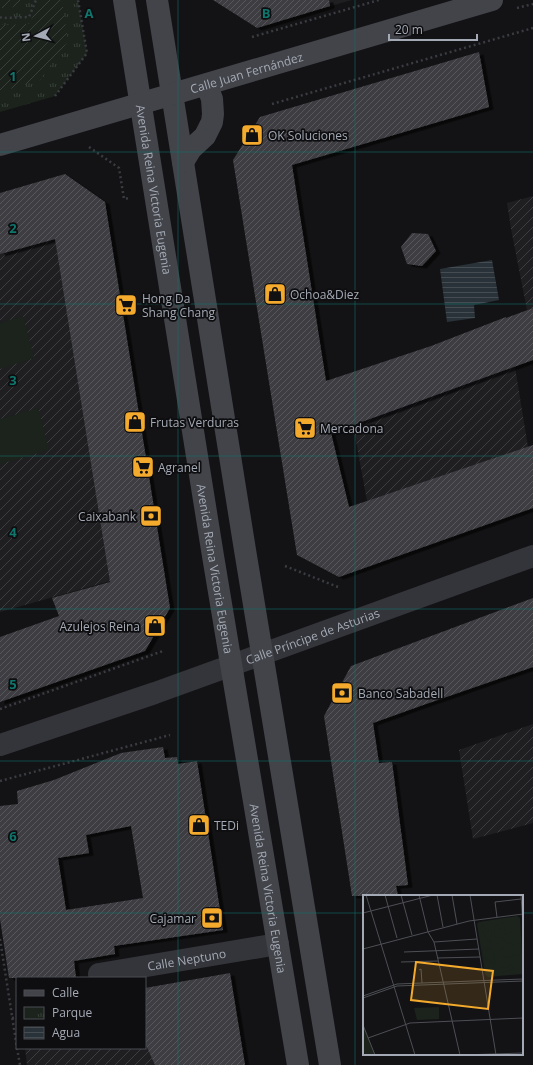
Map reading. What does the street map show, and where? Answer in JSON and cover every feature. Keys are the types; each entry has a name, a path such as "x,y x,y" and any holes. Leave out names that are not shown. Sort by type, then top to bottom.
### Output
{"main road":[{"name":"Avenida Reina Victoria Eugenia","path":"124,0 298,1065"},
{"path":"157,0 262,654 330,1065"},
{"name":"Calle Juan Fernández","path":"0,145 172,94 501,5"},
{"path":"183,162 191,149 209,130 212,122 212,99 209,91 203,86"}],"street":[{"name":"Calle Príncipe de Asturias","path":"0,745 155,693 533,556"},
{"name":"Calle Neptuno","path":"100,977 99,974 278,944"}],"path":[{"path":"0,17 29,17 36,0"},
{"path":"54,96 87,53 78,0"},
{"path":"252,37 379,0"},
{"path":"501,5 533,4"},
{"path":"272,104 533,28"},
{"path":"89,147 119,168 124,199 132,198"},
{"path":"285,566 338,588"},
{"path":"0,709 163,651"},
{"path":"0,781 170,735"},
{"path":"0,940 16,1042"},
{"path":"12,1018 16,1017"},
{"path":"17,1049 20,1065"}],"shaded area":[{"path":"316,0 352,0 317,10"},
{"path":"533,196 533,308 527,310 507,203"},
{"path":"52,218 110,581 0,612 0,254"},
{"path":"515,367 528,447 367,501 353,425"},
{"path":"533,724 533,823 473,839 459,750"},
{"path":"146,1027 155,1065 27,1065 25,1049 146,1049"}],"green space":[{"path":"0,0 78,0 87,53 55,96 0,112"},
{"path":"0,0 22,0 21,3 7,10 0,7"},
{"path":"41,0 62,0 68,41 40,80 0,92 0,24 29,24"},
{"path":"23,316 34,358 0,369 0,323"},
{"path":"38,408 49,450 0,464 0,419"}],"water":[{"path":"492,260 499,300 474,305 475,318 447,322 440,269"}],"building":[{"path":"213,0 329,0 330,6 257,28"},
{"path":"479,52 489,107 292,165 326,381 431,346 533,308 533,360 331,433 349,507 533,445 533,508 339,577 297,555 233,160 260,117"},
{"path":"65,174 105,202 170,608 145,651 0,702 0,637 59,616 52,598 110,582 55,239 0,254 0,193"},
{"path":"412,233 428,234 436,251 422,266 407,264 401,247"},
{"path":"533,598 533,667 373,723 379,763 392,762 408,885 396,886 398,895 352,896 324,716 351,666"},
{"path":"163,747 165,758 177,757 178,764 197,761 223,930 114,946 115,954 74,961 76,977 9,978 0,919 0,806 18,804 17,791 54,780 121,753","holes":["131,826 143,898 66,910 58,858 89,853 86,835"]},
{"path":"230,973 245,1065 155,1065 146,1045 146,988"}],"place":[{"name":"OK Soluciones","path":"252,135"},
{"name":"Ochoa&Diez","path":"275,294"},
{"name":"Hong Da Shang Chang","path":"126,305"},
{"name":"Frutas Verduras","path":"135,422"},
{"name":"Mercadona","path":"305,428"},
{"name":"Agranel","path":"143,467"},
{"name":"Caixabank","path":"151,516"},
{"name":"Azulejos Reina","path":"155,626"},
{"name":"Banco Sabadell","path":"342,693"},
{"name":"TEDi","path":"199,825"},
{"name":"Cajamar","path":"212,918"}]}
